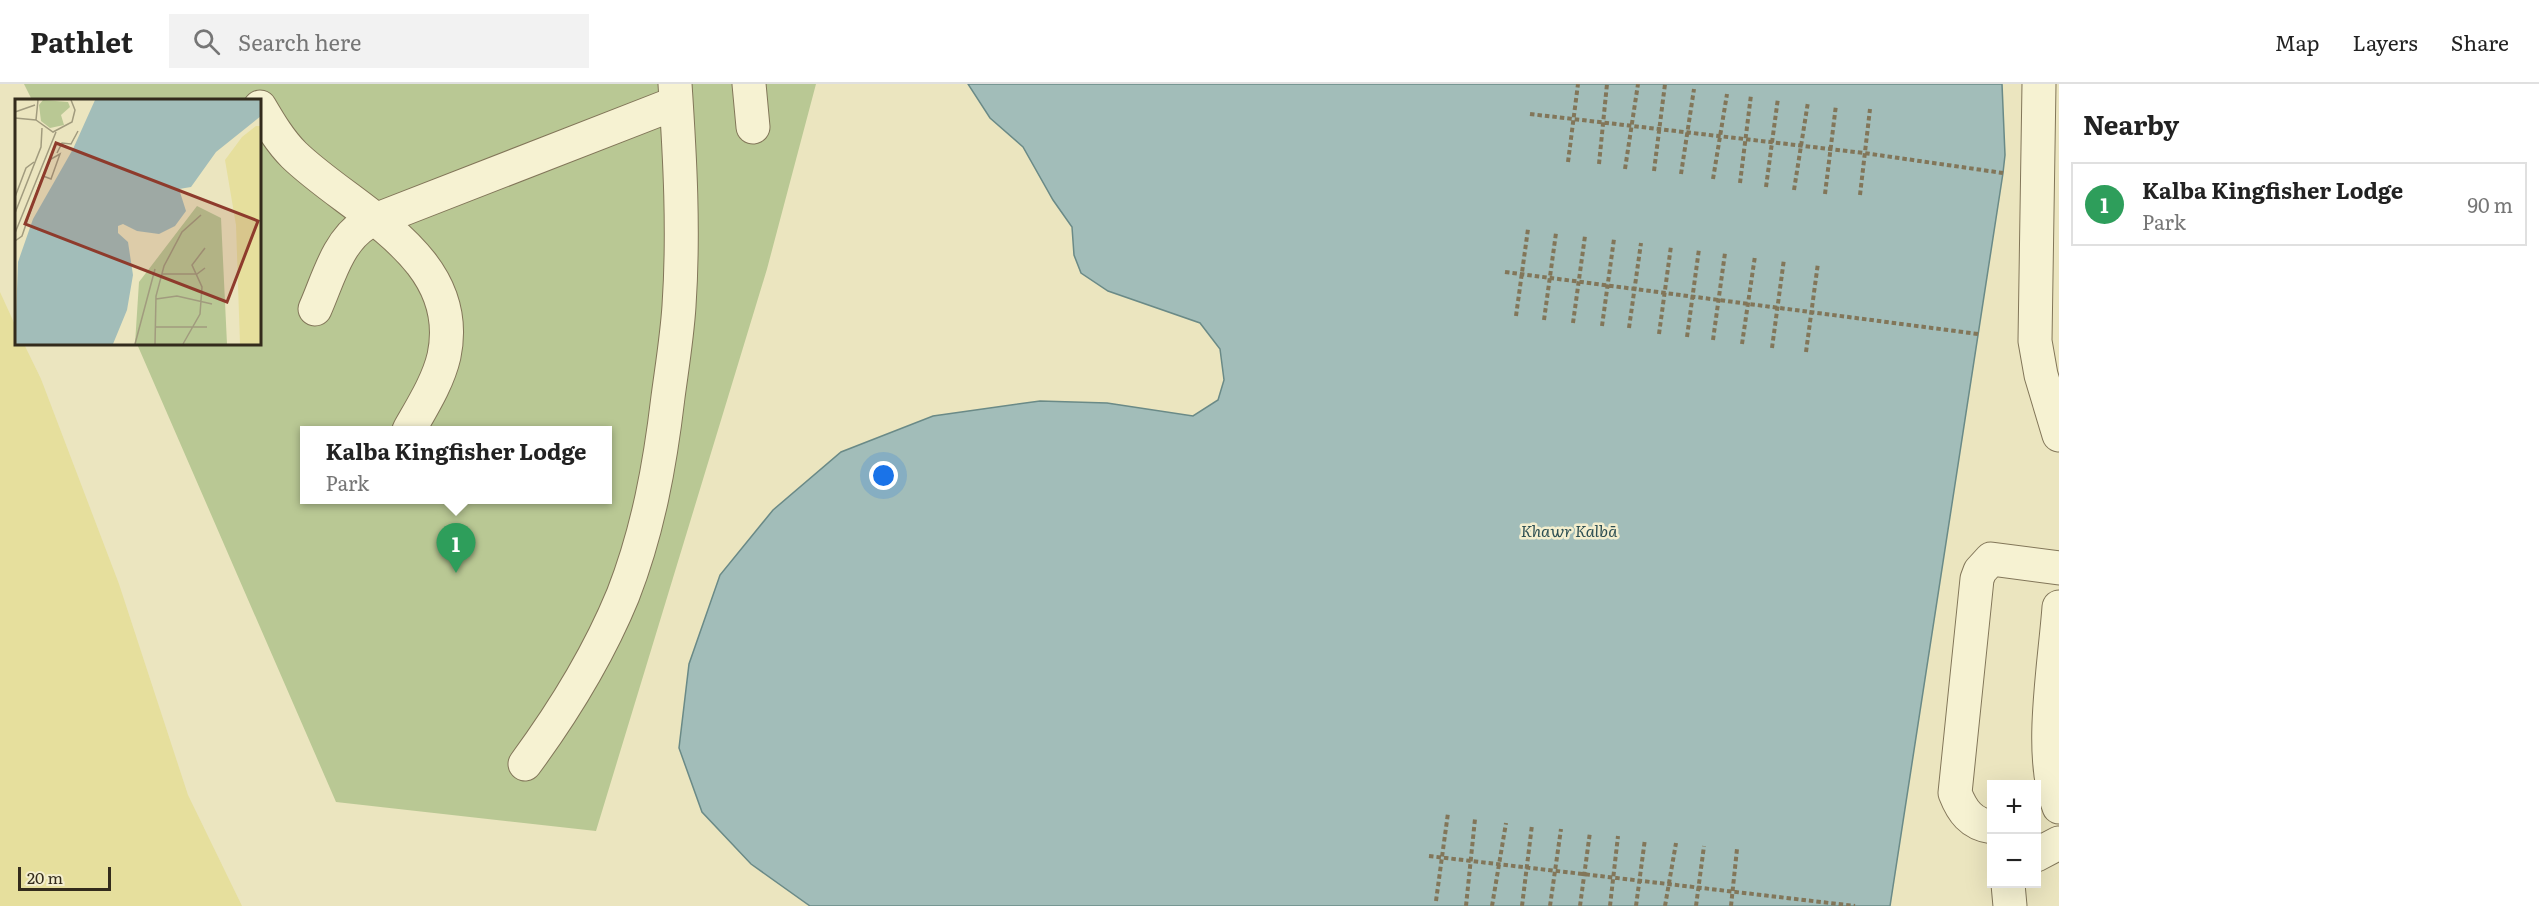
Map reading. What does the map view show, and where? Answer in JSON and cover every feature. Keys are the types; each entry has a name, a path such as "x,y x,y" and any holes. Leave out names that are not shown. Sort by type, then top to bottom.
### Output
{"lane":[{"path":"250,84 257,99"},
{"path":"749,84 753,127"},
{"path":"2039,84 2036,341 2041,375 2059,435"},
{"path":"315,309 342,247 356,230 676,94 681,190 679,306 663,447 653,497 636,556 603,639 565,708 525,764"},
{"path":"261,108 274,131 294,155 414,252 437,288 444,308 446,331 444,356 436,378 411,426"},
{"path":"1987,825 1969,818 1960,806 1955,793 1977,579 1980,571 1990,559 2059,568"},
{"path":"2059,607 2048,748 2052,789 2059,807"},
{"path":"2040,780 2048,748"},
{"path":"2041,853 2059,843"}],"path":[{"path":"1568,162 1578,84"},
{"path":"1599,164 1607,84"},
{"path":"1624,169 1638,84"},
{"path":"1654,171 1665,84"},
{"path":"1681,174 1694,89"},
{"path":"1713,179 1727,94"},
{"path":"1740,183 1751,95"},
{"path":"1766,187 1778,98"},
{"path":"1794,190 1808,102"},
{"path":"1825,194 1836,105"},
{"path":"1860,195 1870,109"},
{"path":"1530,114 1864,153 2003,173"},
{"path":"1516,316 1528,229"},
{"path":"1544,320 1556,233"},
{"path":"1573,323 1585,236"},
{"path":"1602,326 1614,239"},
{"path":"1629,328 1641,243"},
{"path":"1659,334 1671,246"},
{"path":"1687,337 1699,249"},
{"path":"1713,340 1725,253"},
{"path":"1742,344 1755,256"},
{"path":"1772,348 1784,259"},
{"path":"1806,352 1818,263"},
{"path":"1505,272 1978,334"},
{"path":"1436,901 1448,813"},
{"path":"1466,906 1475,819"},
{"path":"1492,906 1506,823"},
{"path":"1522,906 1532,825"},
{"path":"1550,906 1562,829"},
{"path":"1580,906 1590,832"},
{"path":"1610,906 1618,836"},
{"path":"1636,906 1645,839"},
{"path":"1665,906 1676,843"},
{"path":"1696,906 1704,846"},
{"path":"1731,906 1737,849"},
{"path":"1429,856 1854,906"}],"green space":[{"path":"24,84 816,84 767,269 596,831 336,802 137,345 261,345 261,99 32,99"}],"sand":[{"path":"0,292 15,325 15,345 24,345 41,379 119,584 188,795 242,906 0,906"}],"water":[{"name":"Khawr Kalbā","path":"968,84 2002,84 2005,155 2003,173 1890,906 810,906 751,864 702,812 679,748 689,664 720,575 773,510 841,452 933,416 1040,401 1107,403 1193,416 1218,400 1224,380 1220,349 1200,323 1108,291 1081,273 1074,255 1072,227 1053,200 1023,147 990,118"}],"place":[{"name":"Kalba Kingfisher Lodge","path":"456,573"}]}
